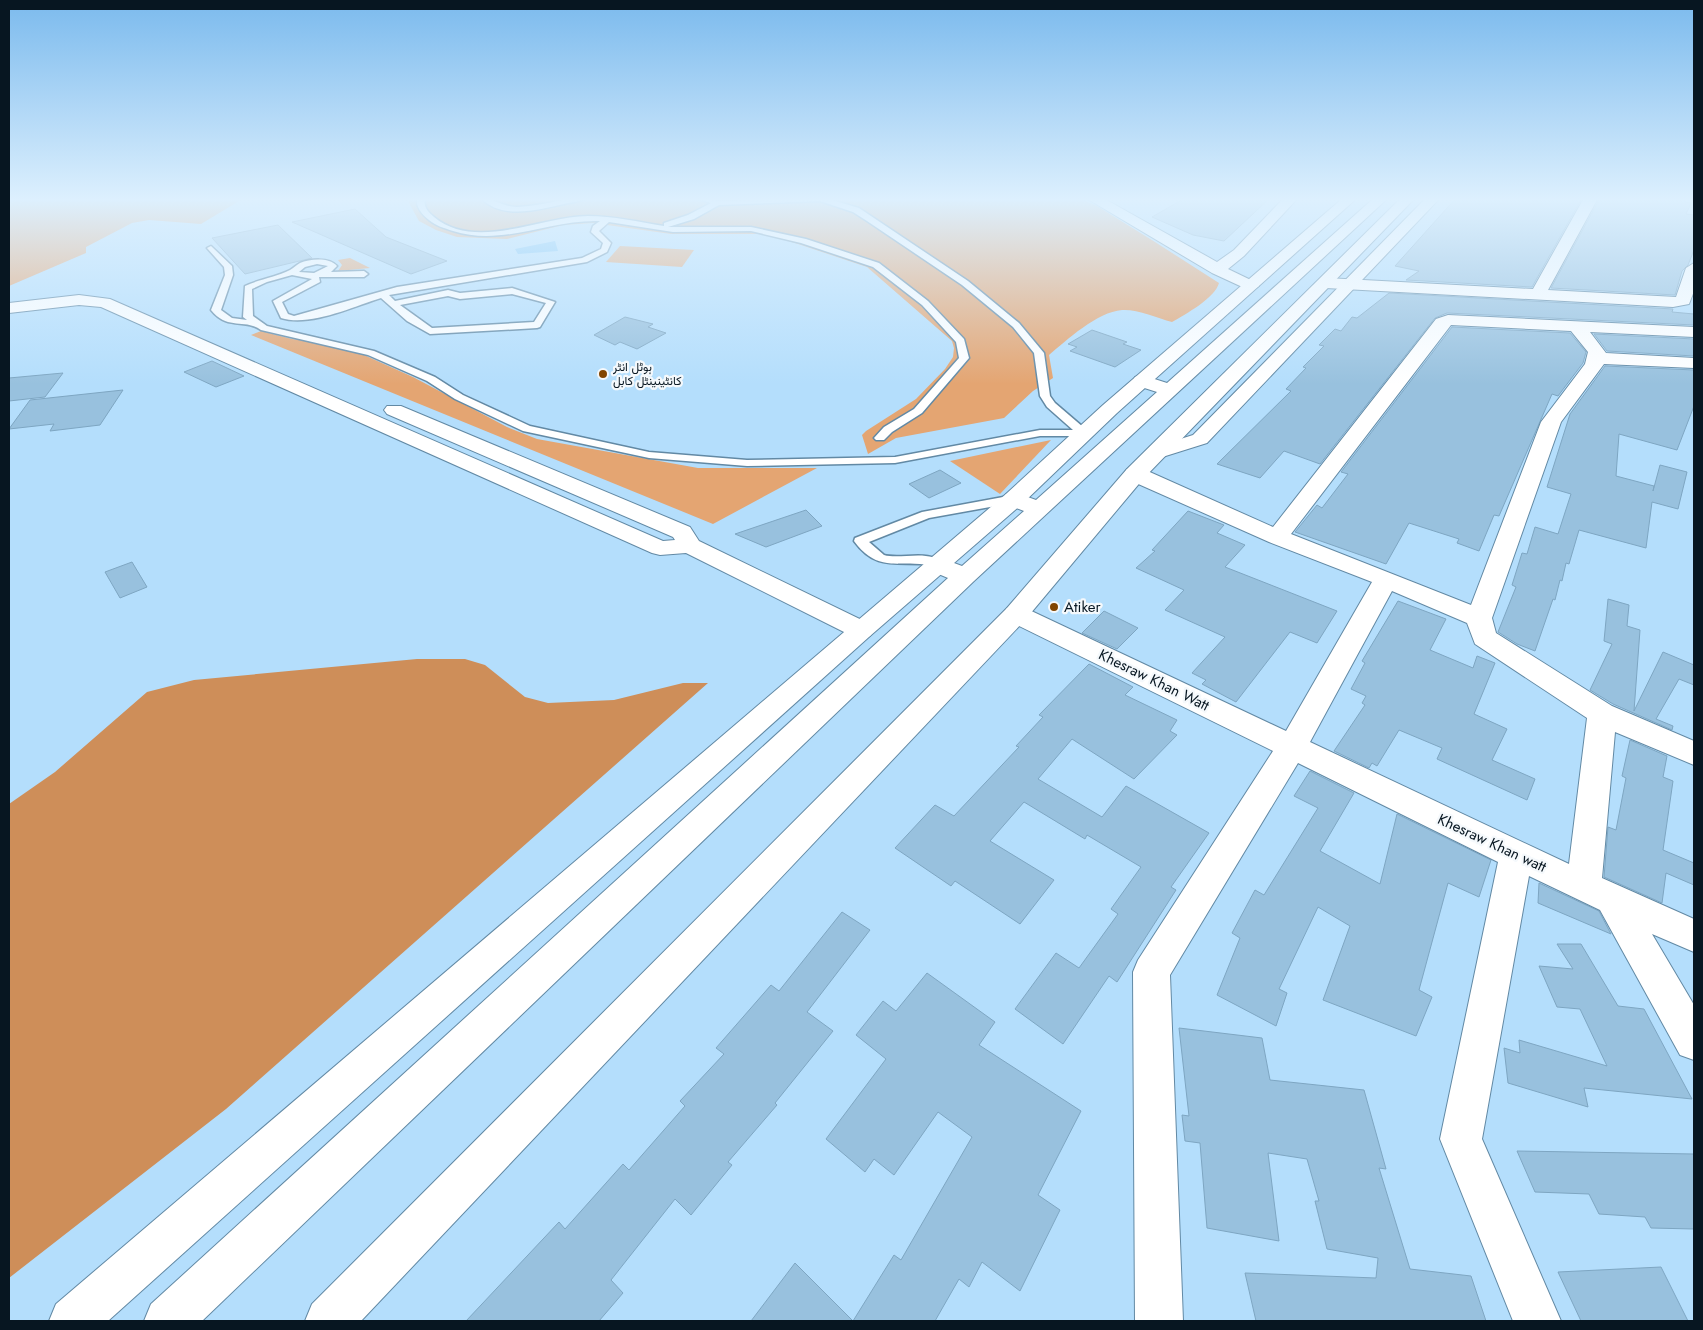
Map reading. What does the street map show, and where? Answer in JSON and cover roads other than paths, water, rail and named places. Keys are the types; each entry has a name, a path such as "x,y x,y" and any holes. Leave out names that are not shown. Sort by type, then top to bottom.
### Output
{"street":[{"path":"1201,260 1251,286"},
{"path":"1217,270 1230,260"},
{"path":"1027,504 1084,433 1251,286 1292,260"},
{"path":"168,1321 952,571 1027,504 1172,390 1314,260"},
{"path":"1338,284 1346,260"},
{"path":"329,1321 1016,614 1135,474 1365,260"},
{"path":"1538,294 1557,260"},
{"path":"1338,284 1683,301 1694,268"},
{"path":"16,303 110,290 682,532 690,546"},
{"path":"16,303 80,300 104,302 660,548 690,546 861,630"},
{"path":"1277,537 1442,323 1448,320 1694,332"},
{"path":"1575,325 1597,351 1597,358 1594,365 1572,392 1552,422 1479,618 1484,638 1602,714 1694,753"},
{"path":"181,336 202,329"},
{"path":"1597,358 1694,363"},
{"path":"1142,381 1172,390"},
{"path":"1135,474 1277,537 1386,579 1479,618"},
{"path":"73,1321 861,630 952,571"},
{"path":"1159,1321 1151,972 1292,747 1386,579"},
{"name":"Khesraw Khan Watt","path":"1016,614 1292,747"},
{"path":"1602,714 1598,891 1694,1041"},
{"name":"Khesraw Khan watt","path":"1292,747 1516,855 1694,936"},
{"path":"1516,855 1461,1139 1537,1321"}],"lane":[{"path":"222,260 228,266 229,275 216,310 222,318 236,323 256,323"},
{"path":"317,275 317,280 311,285 277,301 284,316 294,318 308,317 382,294 584,260"},
{"path":"864,260 870,262 925,303 961,341 964,358 946,382 917,413 884,432 880,438"},
{"path":"931,260 965,283 1016,325 1038,353 1045,396 1051,405 1084,433"},
{"path":"317,275 332,268 332,264 325,262 310,263 297,267 293,272 264,280 248,288 248,317 264,328 335,343 371,353 431,379 459,397 527,429 649,455 747,463 895,460 1040,433 1084,433"},
{"path":"293,272 298,276 364,274"},
{"path":"382,294 393,304 430,331 537,325 551,302 512,291 460,296 448,293 393,304"},
{"path":"952,571 924,560 889,562 879,558 860,541 926,515 1027,504"}],"place":[{"name":"ہوٹل انٹر کانٹینینٹل کابل","path":"603,374"},
{"name":"Atiker","path":"1054,607"}]}
